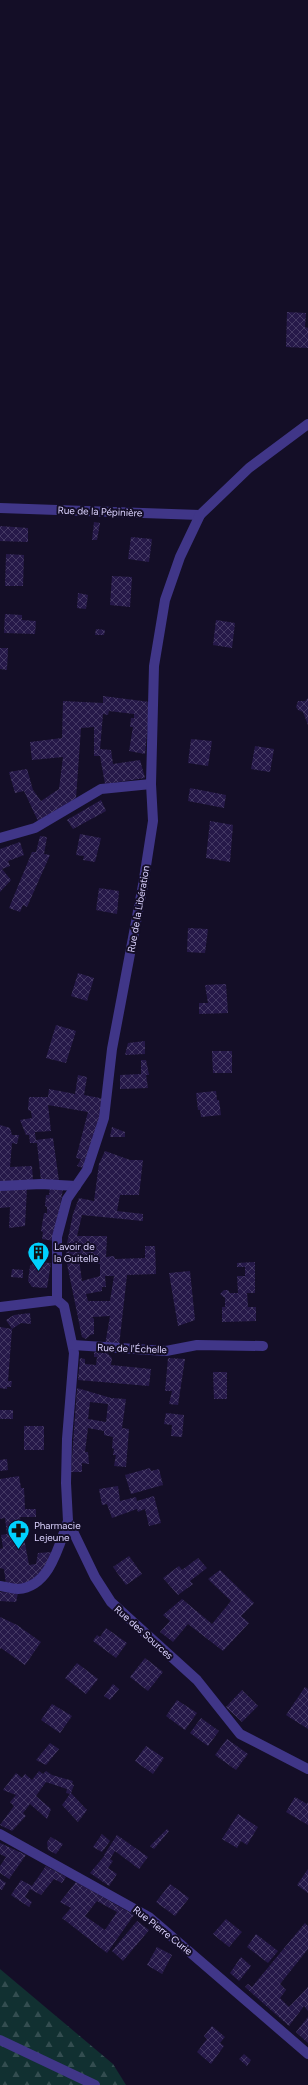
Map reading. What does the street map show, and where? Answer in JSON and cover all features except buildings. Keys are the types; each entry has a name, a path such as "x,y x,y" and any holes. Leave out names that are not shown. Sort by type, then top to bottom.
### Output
{"street":[{"path":"200,515 249,468 308,424"},
{"name":"Rue de la Pépinière","path":"0,508 200,515"},
{"name":"Rue de la Libération","path":"73,1345 64,1306 57,1300 57,1237 66,1200 87,1170 104,1118 112,1049 143,885 153,821 150,784 154,666 165,600 180,557 200,515"},
{"path":"0,838 35,828 101,789 150,784"},
{"path":"0,1186 41,1184 76,1186"},
{"path":"0,1307 57,1300"},
{"name":"Rue de l'Échelle","path":"73,1345 166,1351 197,1345 263,1346"},
{"name":"Rue des Sources","path":"73,1345 74,1353 66,1483 68,1521 95,1577 111,1602 197,1680 240,1734 308,1769"},
{"path":"0,1586 18,1589 33,1585 43,1577 51,1564 68,1521"},
{"name":"Rue Pierre Curie","path":"0,1834 149,1917 308,2054"},
{"path":"0,2040 95,2085"}],"green space":[{"path":"0,1969 113,2064 126,2085 0,2085"}],"place":[{"name":"Lavoir de la Guitelle","path":"39,1272"},
{"name":"Pharmacie Lejeune","path":"18,1550"}]}
